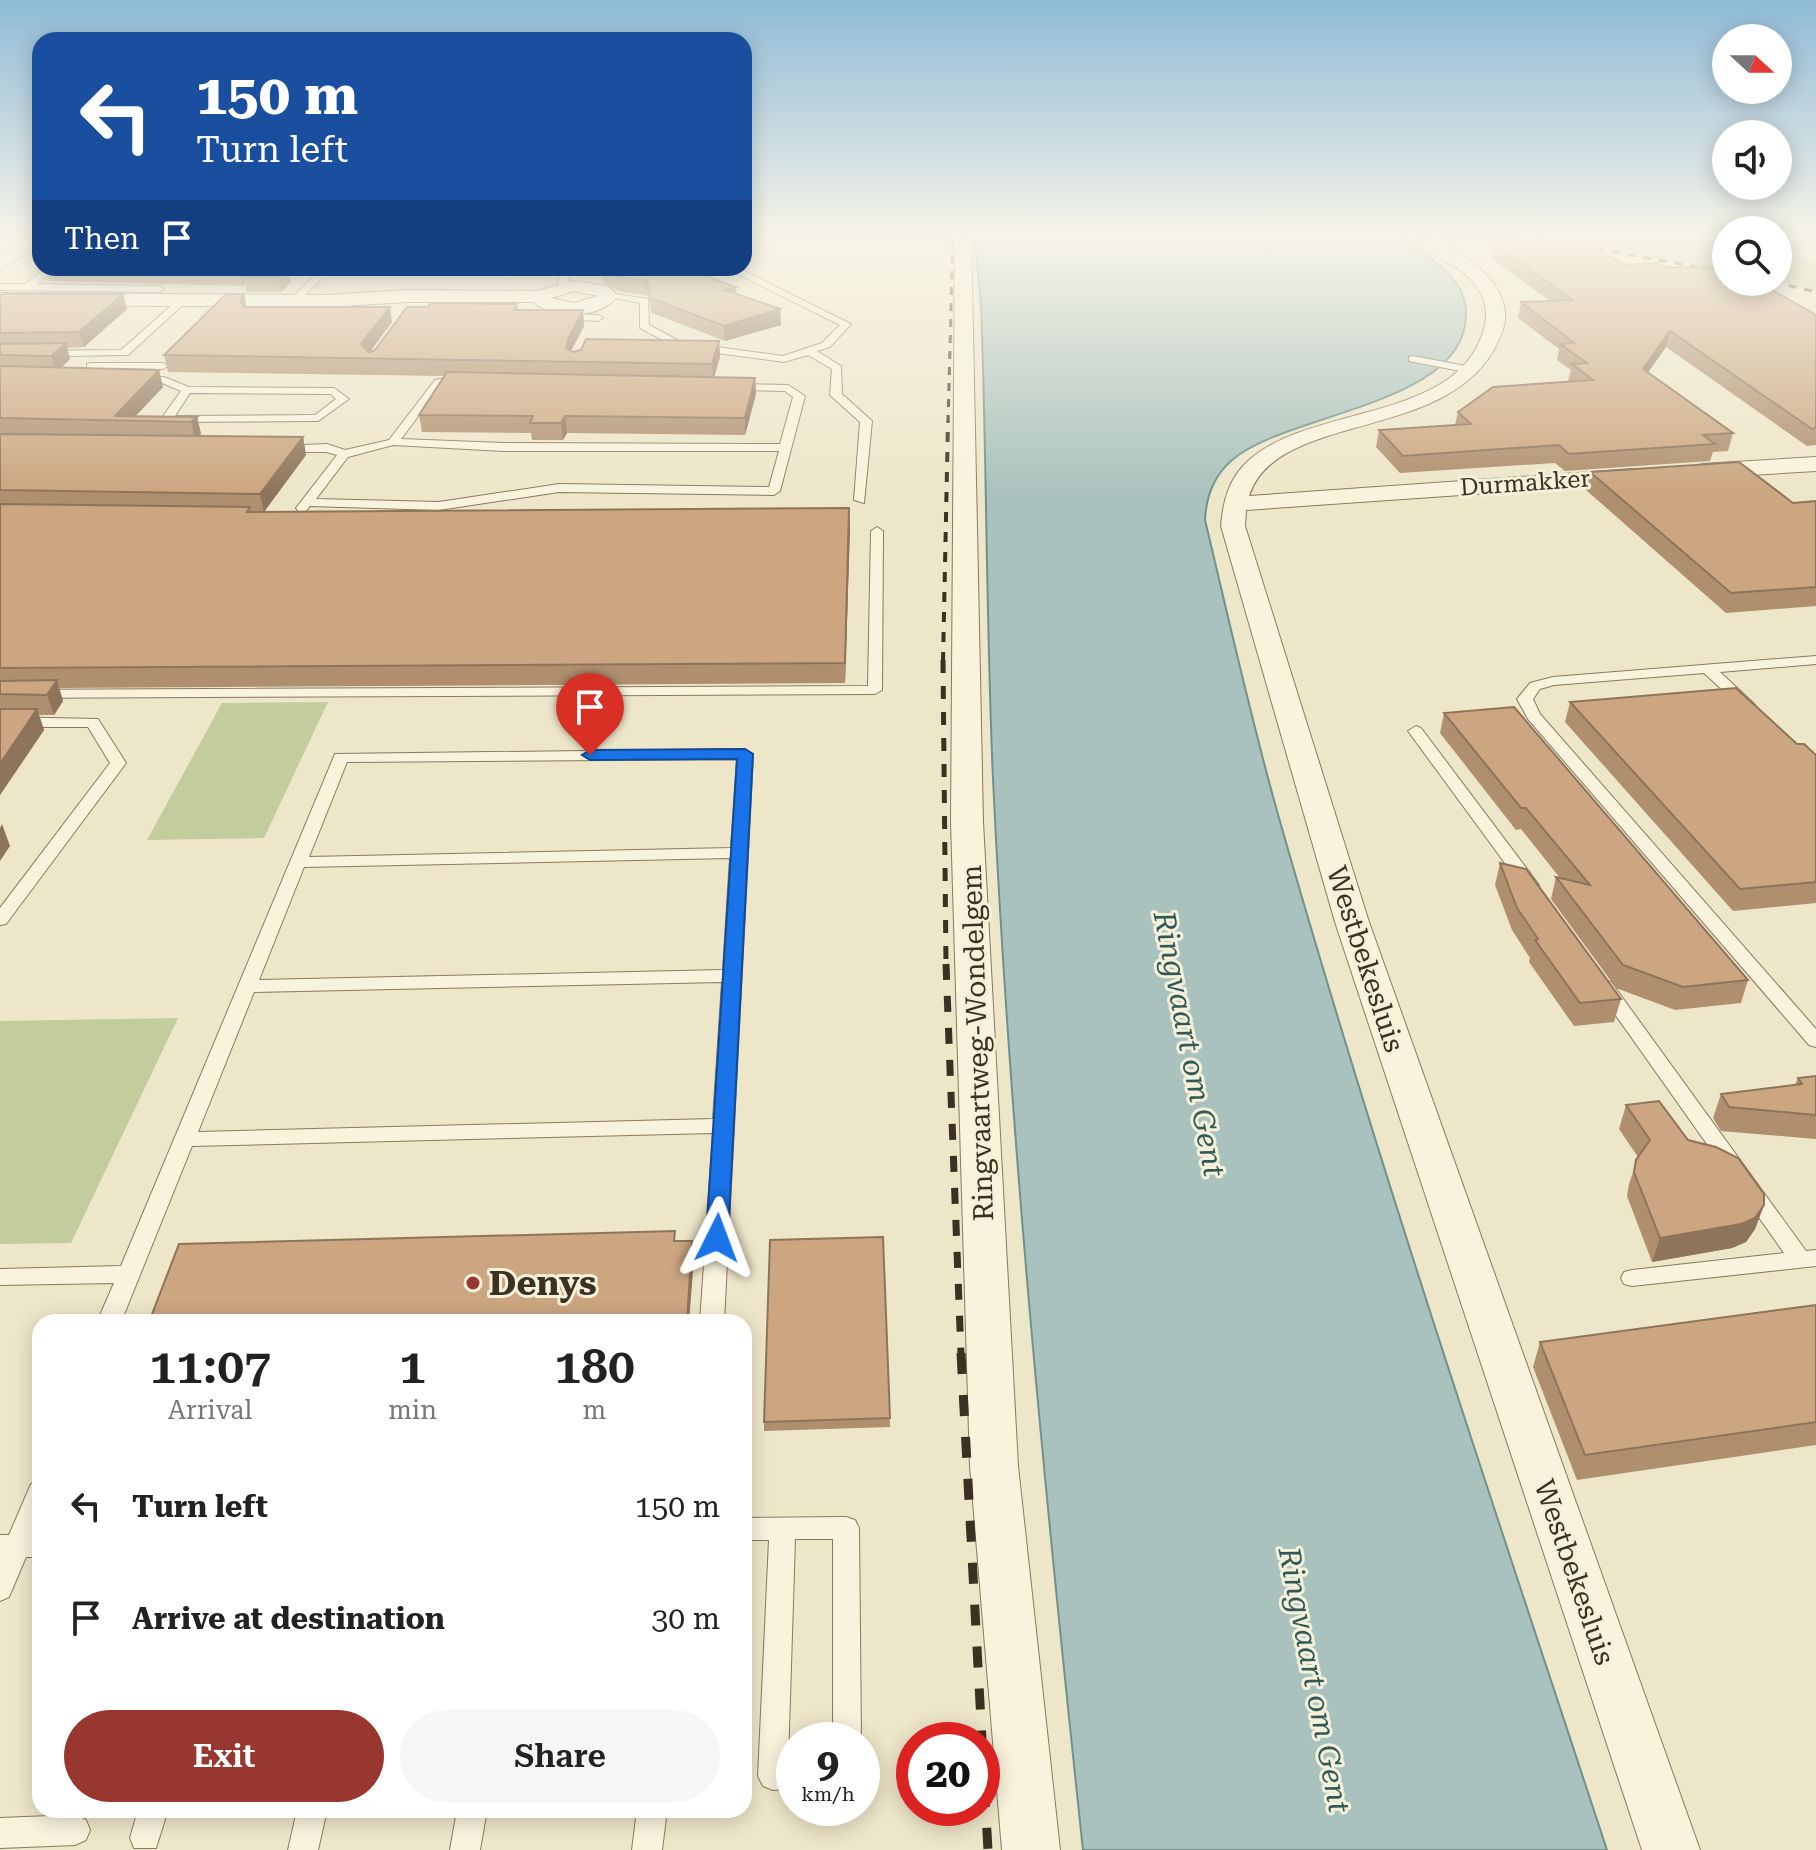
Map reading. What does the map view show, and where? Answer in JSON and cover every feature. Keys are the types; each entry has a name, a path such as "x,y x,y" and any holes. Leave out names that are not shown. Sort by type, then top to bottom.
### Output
{"street":[{"name":"Ringvaartweg-Wondelgem","path":"964,321 967,822 994,1466 1031,1850"},
{"path":"1235,504 1239,482 1266,456 1299,440 1404,406 1441,390 1471,370 1489,347 1495,321"},
{"name":"Durmakker","path":"1235,504 1816,464"},
{"name":"Westbekesluis","path":"1235,504 1233,526 1352,922 1671,1850"}],"lane":[{"path":"0,354 124,353 159,321"},
{"path":"593,329 596,321"},
{"path":"644,321 644,326 678,345 784,359 826,345 846,324 841,321"},
{"path":"809,351 837,368 836,395 866,421 860,500"},
{"path":"1413,359 1471,370"},
{"path":"0,365 163,366"},
{"path":"89,379 164,380 187,390 334,391 343,399 318,418 167,419 187,390"},
{"path":"393,442 439,382 471,383"},
{"path":"306,502 439,506 559,488 774,491 799,396 788,388 725,387"},
{"path":"263,447 327,448 344,454 393,442 532,448 786,448"},
{"path":"291,515 306,502 344,454"},
{"path":"0,694 875,690 877,531"},
{"path":"1816,660 1553,681 1535,686 1525,699 1533,716 1816,1041"},
{"path":"1708,669 1762,719"},
{"path":"0,722 93,722 118,763 0,920"},
{"path":"1416,731 1544,905"},
{"path":"112,1314 341,757 745,754 712,1314"},
{"path":"298,862 739,853"},
{"path":"1590,967 1808,1259"},
{"path":"247,986 732,976"},
{"path":"184,1139 723,1126"},
{"path":"1632,1278 1808,1259"},
{"path":"0,1277 129,1274"},
{"path":"0,1589 32,1512"},
{"path":"752,1529 846,1528 847,1722"},
{"path":"776,1776 773,1776 782,1529"},
{"path":"303,1850 310,1818"},
{"path":"465,1850 471,1818"},
{"path":"647,1850 651,1818"},
{"path":"0,1833 75,1830"}],"green space":[{"path":"328,702 264,838 147,840 222,703"},
{"path":"178,1018 71,1243 0,1244 0,1021"}],"water":[{"name":"Ringvaart om Gent","path":"981,321 1464,321 1459,343 1438,368 1407,388 1257,444 1231,461 1212,488 1205,520 1259,744 1317,948 1438,1336 1607,1850 1083,1850 1042,1449 1009,1047 993,779"}],"building":[{"path":"0,321 91,321 79,332 0,333"},
{"path":"198,321 379,321 361,344 369,352 375,350 396,321 577,321 566,348 573,352 581,350 586,339 719,341 712,364 164,355"},
{"path":"712,321 739,321 724,326"},
{"path":"1546,321 1816,321 1816,428 1812,429 1670,331 1643,369 1733,433 1703,435 1715,444 1569,454 1559,445 1403,456 1379,430 1471,424 1458,412 1493,387 1593,380 1572,364 1587,363 1560,344 1574,343"},
{"path":"66,343 51,356 0,355 0,344"},
{"path":"0,366 159,370 115,416 197,417 191,422 0,418"},
{"path":"447,372 755,378 745,418 565,416 561,423 530,423 533,416 419,415"},
{"path":"0,434 303,437 260,494 0,490"},
{"path":"1739,462 1793,503 1816,501 1816,587 1731,593 1590,472"},
{"path":"0,504 250,507 247,512 849,508 845,663 0,668"},
{"path":"57,680 47,695 0,694 0,681"},
{"path":"1736,688 1797,744 1804,744 1816,755 1816,882 1740,889 1570,702"},
{"path":"1514,707 1748,980 1683,987 1623,965 1556,877 1590,885 1526,808 1521,808 1444,713"},
{"path":"0,709 37,709 0,764"},
{"path":"1500,863 1526,869 1621,999 1580,1003 1535,940 1538,939 1517,908"},
{"path":"1816,1076 1816,1115 1729,1107 1721,1094 1802,1084 1798,1078"},
{"path":"1659,1101 1688,1140 1716,1147 1738,1158 1764,1194 1764,1205 1755,1218 1741,1224 1660,1238 1634,1172 1636,1160 1650,1140 1626,1105"},
{"path":"675,1231 674,1241 692,1241 687,1314 152,1314 179,1244"},
{"path":"883,1237 890,1418 764,1422 770,1240"},
{"path":"1816,1305 1816,1422 1585,1455 1540,1342"}],"railway":[{"path":"948,423 951,321"},
{"path":"943,661 948,421"},
{"path":"943,661 946,966"},
{"path":"946,964 961,1355"},
{"path":"961,1353 981,1722"},
{"path":"987,1826 988,1850"}],"place":[{"name":"Denys","path":"473,1283"}],"route":[{"path":"590,755 745,754 717,1238"}]}
